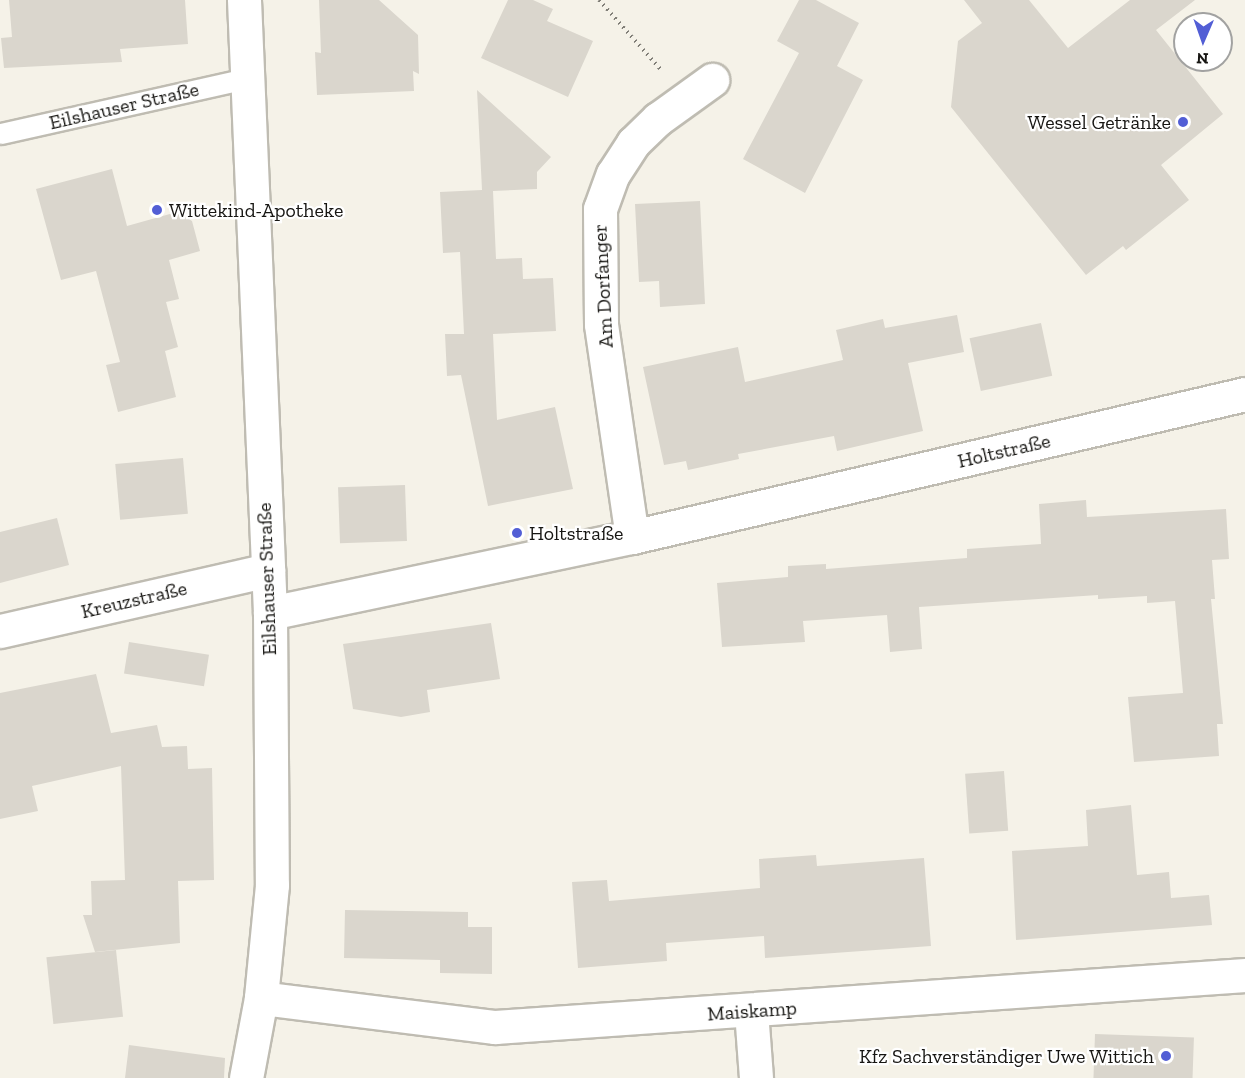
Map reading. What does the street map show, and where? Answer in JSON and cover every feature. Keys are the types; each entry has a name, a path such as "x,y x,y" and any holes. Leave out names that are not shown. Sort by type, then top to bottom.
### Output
{"street":[{"name":"Eilshauser Straße","path":"244,0 270,613 273,885 261,998 246,1078"},
{"name":"Am Dorfanger","path":"632,537 602,324 600,209 613,174 633,143 699,89"},
{"name":"Holtstraße","path":"270,613 632,537 1245,394"},
{"name":"Kreuzstraße","path":"0,631 268,570"},
{"name":"Maiskamp","path":"261,998 495,1027 1245,975"},
{"path":"751,1011 756,1078"}],"lane":[{"name":"Eilshauser Straße","path":"1,134 247,79"}],"path":[{"path":"599,0 699,89"}],"building":[{"path":"9,0 185,0 188,44 120,49 122,62 4,68 1,38 12,37"},
{"path":"319,0 379,0 418,35 419,74 413,71 414,91 317,95 315,52 321,53"},
{"path":"508,0 533,0 553,9 547,21 593,41 568,97 481,58"},
{"path":"799,0 816,0 859,23 837,66 863,80 805,193 743,159 799,53 777,41"},
{"path":"964,0 1029,0 1068,48 1130,0 1195,0 1179,12 1173,12 1173,17 1156,30 1173,51 1173,72 1190,72 1223,114 1161,165 1189,200 1126,250 1123,246 1086,275 951,107 958,41 982,23"},
{"path":"477,90 551,157 537,172 537,189 493,191 496,259 522,258 523,279 553,278 556,331 493,334 497,420 555,407 573,489 488,506 461,375 447,376 445,334 464,334 460,252 443,253 440,192 482,190"},
{"path":"112,169 127,226 177,212 192,221 200,251 169,260 179,299 166,302 178,347 165,351 176,397 118,412 106,365 120,362 96,271 61,280 36,189"},
{"path":"700,201 705,304 660,307 659,281 639,282 635,204"},
{"path":"957,315 964,352 908,363 923,431 837,451 834,436 738,454 739,459 688,470 686,461 664,465 643,367 738,347 745,382 843,360 836,330 883,319 885,328"},
{"path":"1041,323 1052,376 981,391 970,338"},
{"path":"183,458 188,514 120,520 115,464"},
{"path":"405,485 407,541 340,543 338,487"},
{"path":"1086,500 1087,517 1226,509 1229,559 1212,560 1215,599 1211,599 1223,724 1217,724 1219,756 1134,762 1128,697 1183,693 1175,601 1147,603 1147,596 1098,599 1098,595 919,607 922,649 890,652 887,615 803,621 805,642 722,647 717,583 788,577 788,566 826,564 826,569 967,558 967,549 1041,544 1039,504"},
{"path":"57,518 69,565 0,583 0,532"},
{"path":"491,623 500,679 427,690 430,712 401,717 353,709 343,644"},
{"path":"129,642 209,655 204,686 124,674"},
{"path":"96,674 111,733 157,725 162,747 187,746 188,769 212,768 214,880 178,881 180,943 95,952 83,915 92,915 91,881 125,880 121,766 32,786 38,811 0,819 0,693"},
{"path":"1004,771 1008,831 969,834 965,774"},
{"path":"1131,805 1137,875 1169,872 1171,898 1209,895 1212,925 1016,940 1012,851 1088,846 1086,810"},
{"path":"816,855 817,866 924,858 931,946 765,958 764,936 666,943 667,961 578,968 572,882 607,880 609,901 760,888 759,859"},
{"path":"345,910 468,912 468,927 492,927 492,974 440,973 440,960 344,958"},
{"path":"116,950 123,1017 53,1024 46,957"},
{"path":"1095,1034 1194,1037 1193,1078 1093,1078"},
{"path":"129,1045 225,1058 224,1078 125,1078"}],"place":[{"name":"Wessel Getränke","path":"1183,122"},
{"name":"Wittekind-Apotheke","path":"157,210"},
{"name":"Holtstraße","path":"517,533"},
{"name":"Kfz Sachverständiger Uwe Wittich","path":"1166,1056"}]}
